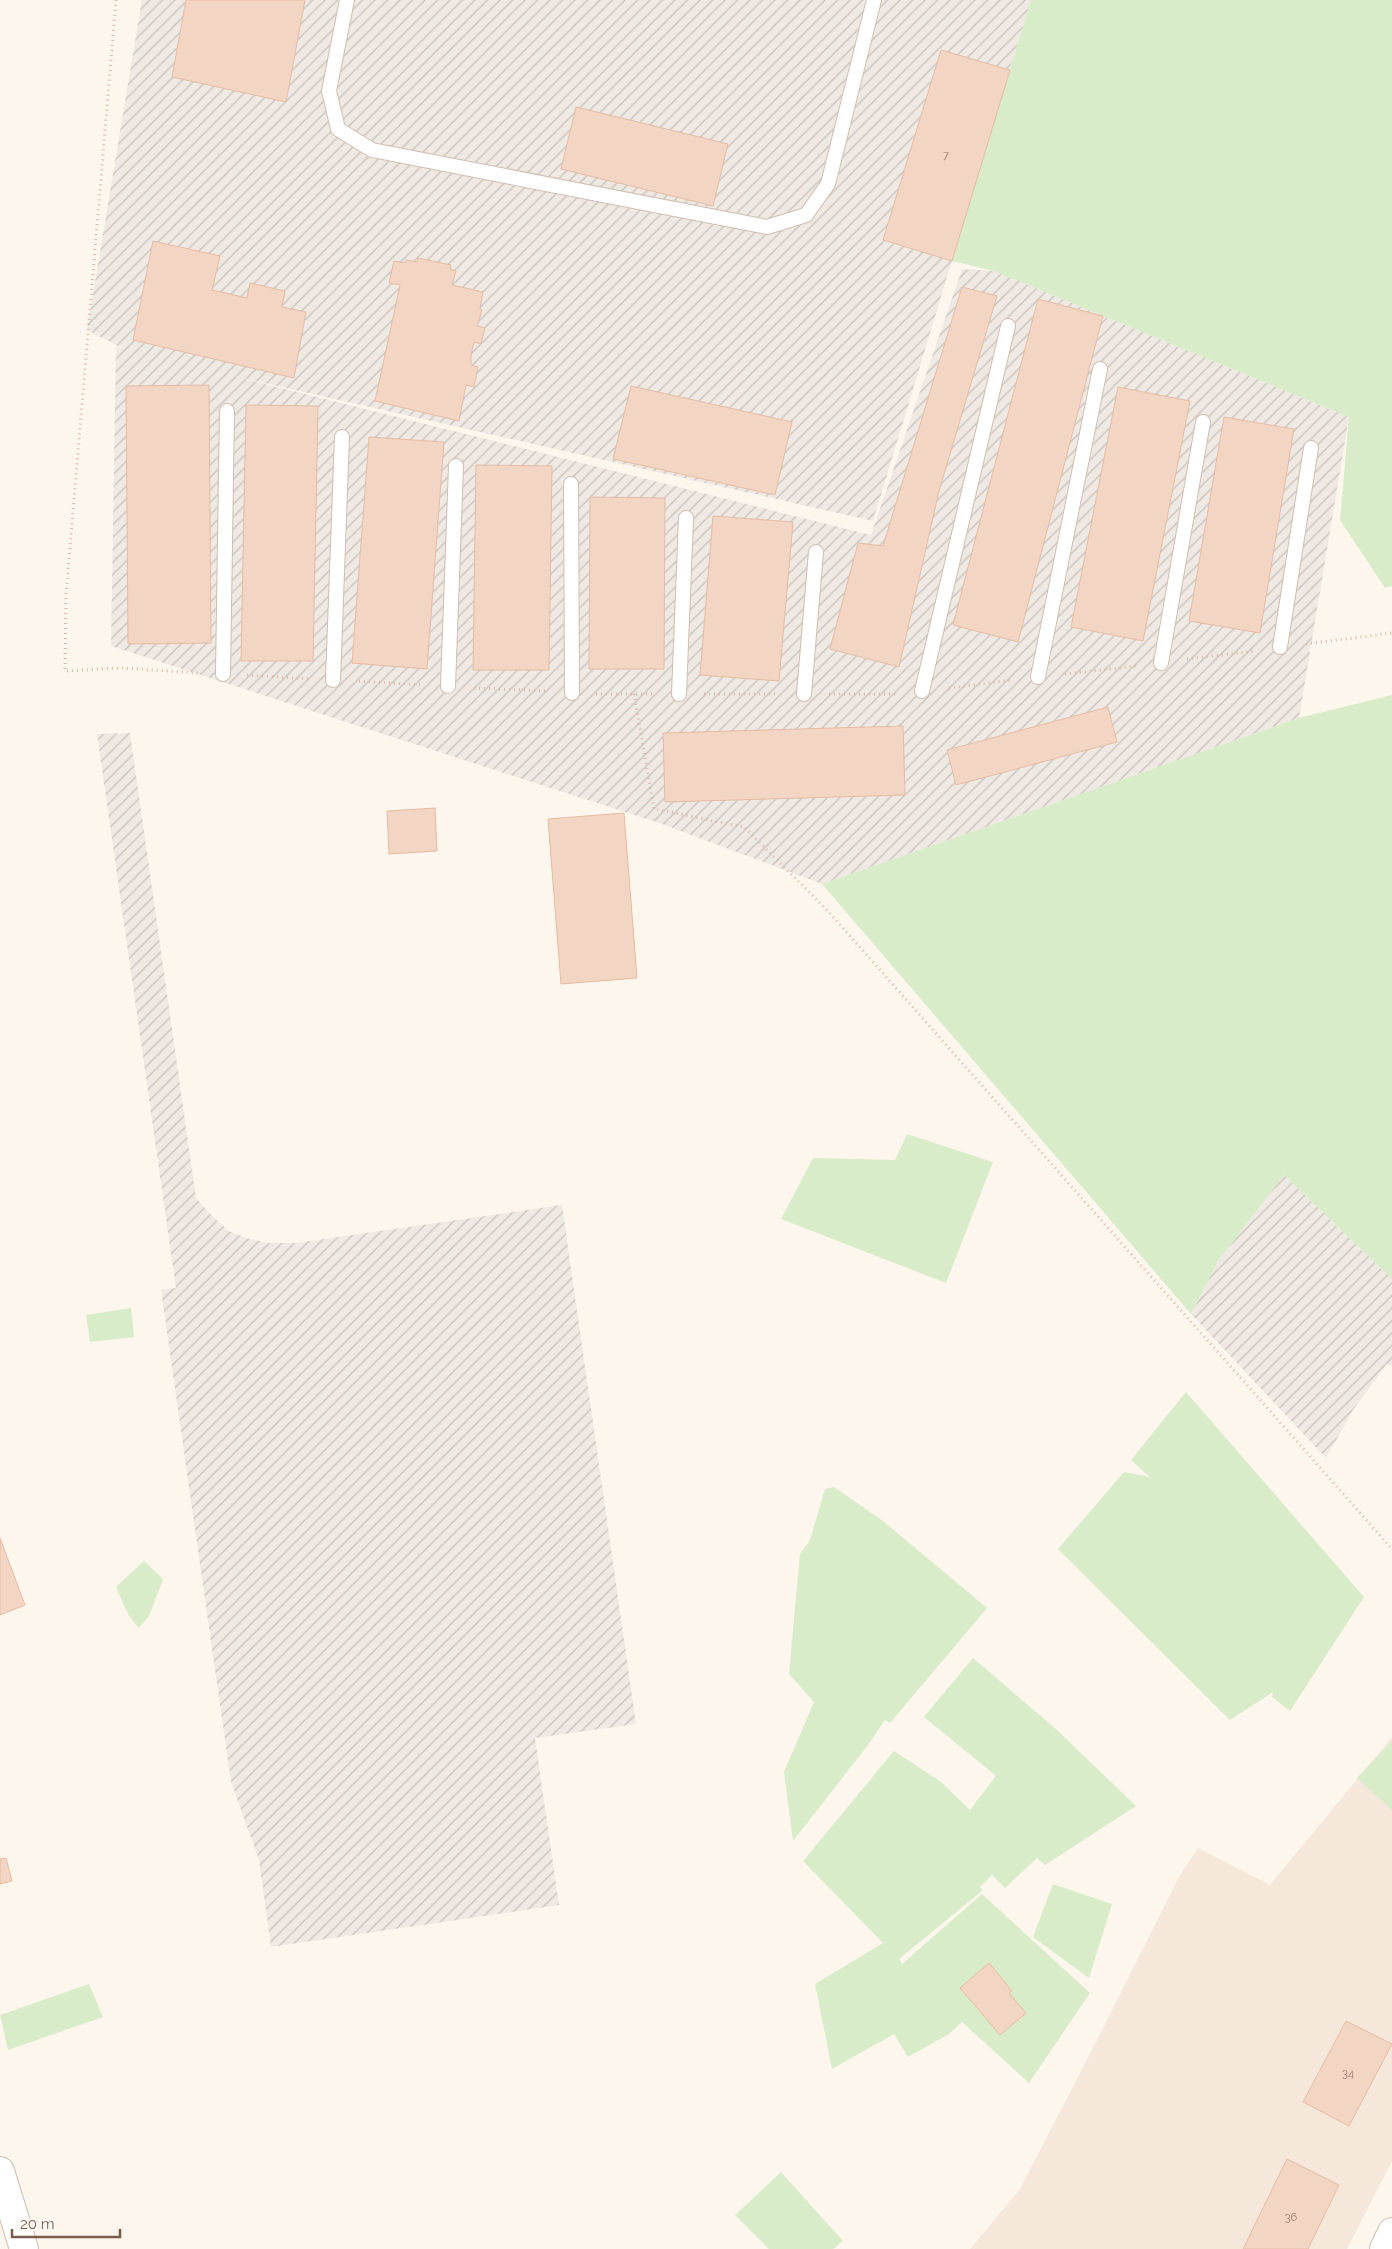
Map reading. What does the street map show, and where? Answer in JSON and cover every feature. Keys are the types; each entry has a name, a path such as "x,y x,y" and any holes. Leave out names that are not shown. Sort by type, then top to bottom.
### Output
{"street":[{"path":"0,2171 24,2249"},
{"path":"1384,2249 1392,2232"}],"lane":[{"path":"347,0 329,91 338,129 372,150 767,227 806,215 828,184 874,0"},
{"path":"922,691 1008,326"},
{"path":"1038,677 1100,370"},
{"path":"223,674 227,411"},
{"path":"1161,663 1203,422"},
{"path":"333,680 342,437"},
{"path":"1280,647 1310,448"},
{"path":"448,686 456,466"},
{"path":"571,484 572,693"},
{"path":"678,694 686,518"},
{"path":"804,694 816,552"}],"path":[{"path":"116,0 66,595 66,671 122,668 572,693 900,694 1392,633"},
{"path":"634,694 654,808 744,827 765,847 826,909 1392,1549"}],"shaded area":[{"path":"142,0 1031,0 873,521 233,376 871,535 962,269 994,271 1349,417 1299,718 822,884 662,824 111,646 116,347 122,348 87,330"},
{"path":"130,733 196,1198 212,1216 229,1231 246,1238 269,1243 296,1243 562,1205 636,1724 535,1738 559,1905 271,1947 259,1860 231,1782 161,1290 176,1288 97,734"},
{"path":"1284,1175 1392,1279 1392,1366 1387,1364 1353,1410 1326,1458 1191,1314 1218,1261"},
{"path":"1392,1737 1392,2161 1347,2249 970,2249 1020,2189 1180,1875 1198,1848 1270,1885"}],"green space":[{"path":"1031,0 1392,0 1392,586 1385,588 1340,520 1349,417 994,271 952,261"},
{"path":"1392,695 1392,1279 1284,1175 1218,1261 1191,1314 822,884 1299,718"},
{"path":"907,1134 993,1162 946,1283 781,1219 813,1158 895,1160"},
{"path":"131,1308 134,1337 90,1342 86,1315"},
{"path":"1186,1392 1364,1597 1290,1711 1272,1697 1273,1692 1230,1720 1058,1549 1124,1472 1146,1476 1153,1480 1131,1460"},
{"path":"834,1487 883,1521 987,1608 890,1723 885,1720 868,1745 793,1841 784,1772 814,1702 789,1674 800,1554 810,1540 825,1489"},
{"path":"144,1561 163,1579 149,1616 139,1628 128,1613 116,1587"},
{"path":"973,1658 1057,1730 1136,1806 1045,1865 1037,1858 1005,1888 992,1875 980,1887 983,1890 899,1959 902,1964 982,1894 1090,1993 1029,2083 962,2022 949,2034 908,2057 894,2034 832,2069 815,1984 883,1943 803,1861 894,1751 940,1781 970,1810 996,1776 924,1717"},
{"path":"1392,1741 1392,1810 1357,1778"},
{"path":"1053,1884 1112,1904 1089,1978 1033,1937"},
{"path":"89,1984 103,2017 8,2050 0,2015"},
{"path":"781,2172 843,2241 833,2249 769,2249 735,2215"}],"building":[{"path":"186,0 305,0 286,102 172,77"},
{"path":"941,50 1010,70 952,261 883,240"},
{"path":"576,107 728,144 713,206 561,169"},
{"path":"153,241 220,256 212,290 247,298 250,283 285,291 282,307 306,312 294,378 133,340"},
{"path":"418,258 451,265 450,269 456,271 452,285 483,292 480,309 482,310 477,326 485,328 481,344 474,342 471,355 471,365 478,367 474,387 466,385 459,421 375,401 400,285 389,283 394,261 405,263 406,260 417,262"},
{"path":"962,287 997,296 939,491 899,667 830,649 858,543 883,546"},
{"path":"1038,299 1103,316 1018,642 953,625"},
{"path":"209,385 211,643 128,644 126,386"},
{"path":"631,386 792,422 775,495 613,459"},
{"path":"1118,387 1190,401 1143,641 1071,627"},
{"path":"246,405 318,406 313,661 241,661"},
{"path":"1224,417 1294,429 1260,633 1189,621"},
{"path":"369,437 444,442 427,669 352,663"},
{"path":"476,465 552,466 549,670 473,670"},
{"path":"590,497 665,498 664,669 589,669"},
{"path":"713,516 793,522 779,681 700,675"},
{"path":"1108,707 1117,742 956,785 947,750"},
{"path":"903,726 905,795 665,802 663,733"},
{"path":"435,808 437,851 389,854 387,811"},
{"path":"624,813 637,978 561,984 548,819"},
{"path":"0,1538 25,1605 0,1615"},
{"path":"6,1858 12,1881 0,1884 0,1859"},
{"path":"989,1963 1012,1991 1009,1993 1026,2013 1000,2035 960,1988"},
{"path":"1346,2021 1392,2044 1349,2126 1303,2102"},
{"path":"1287,2159 1339,2185 1308,2249 1243,2249"}]}
